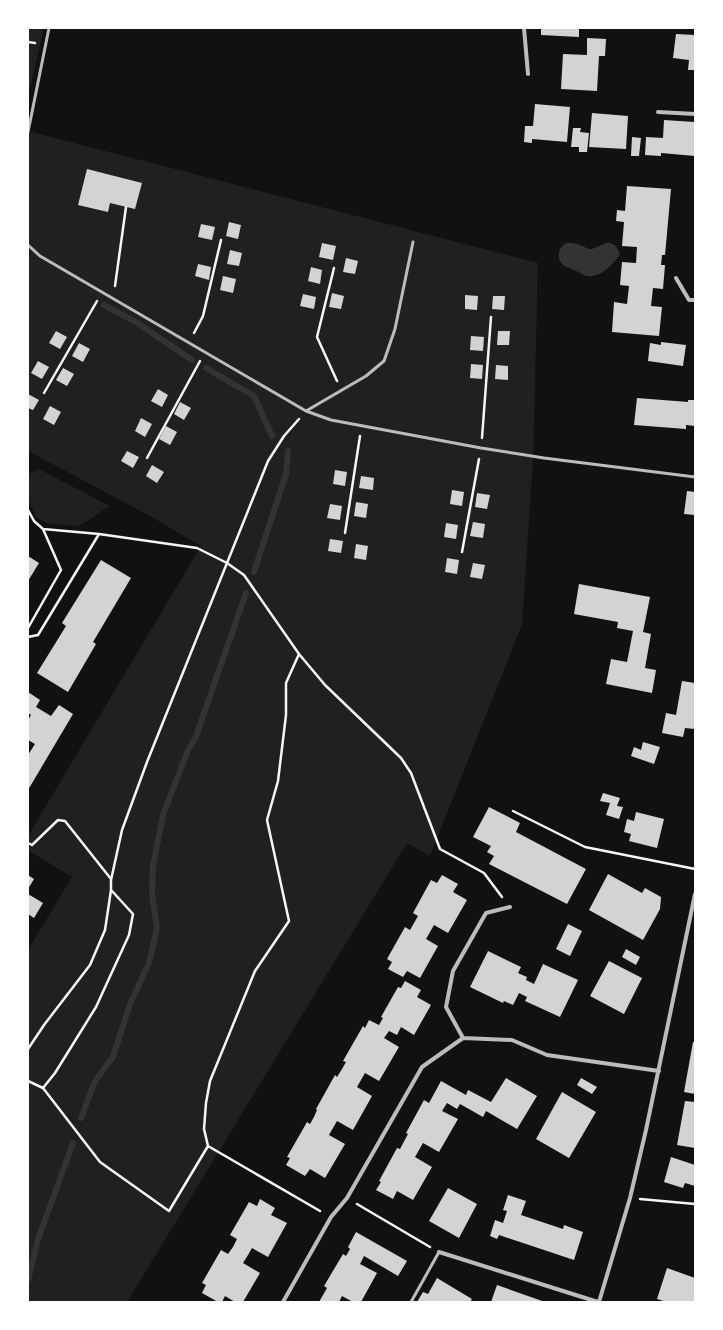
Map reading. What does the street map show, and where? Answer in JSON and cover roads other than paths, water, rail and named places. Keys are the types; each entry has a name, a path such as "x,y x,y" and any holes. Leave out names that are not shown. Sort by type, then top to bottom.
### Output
{"street":[{"path":"524,28 528,74"},
{"path":"658,112 695,114"},
{"path":"676,278 689,300 695,300"},
{"path":"439,1252 599,1302 630,1198 659,1071 695,894"},
{"path":"463,1038 446,1006 453,971 486,913 510,907"},
{"path":"283,1302 331,1217 348,1198 422,1067 463,1038 512,1040 547,1055 659,1071"}],"lane":[{"path":"28,132 49,28"},
{"path":"306,411 366,376 384,360 395,329 413,242"},
{"path":"28,245 40,256 306,411 331,420 481,448 544,458 695,477"},
{"path":"411,1302 439,1252"}],"waterway":[{"path":"104,305 136,322 192,360"},
{"path":"206,368 254,396 272,436"},
{"path":"254,572 286,474 288,451"},
{"path":"81,1118 95,1081 113,1057 130,1004 149,963 157,928 152,894 153,866 163,815 188,750 195,739 246,593"},
{"path":"28,1280 38,1239 73,1143"}]}
